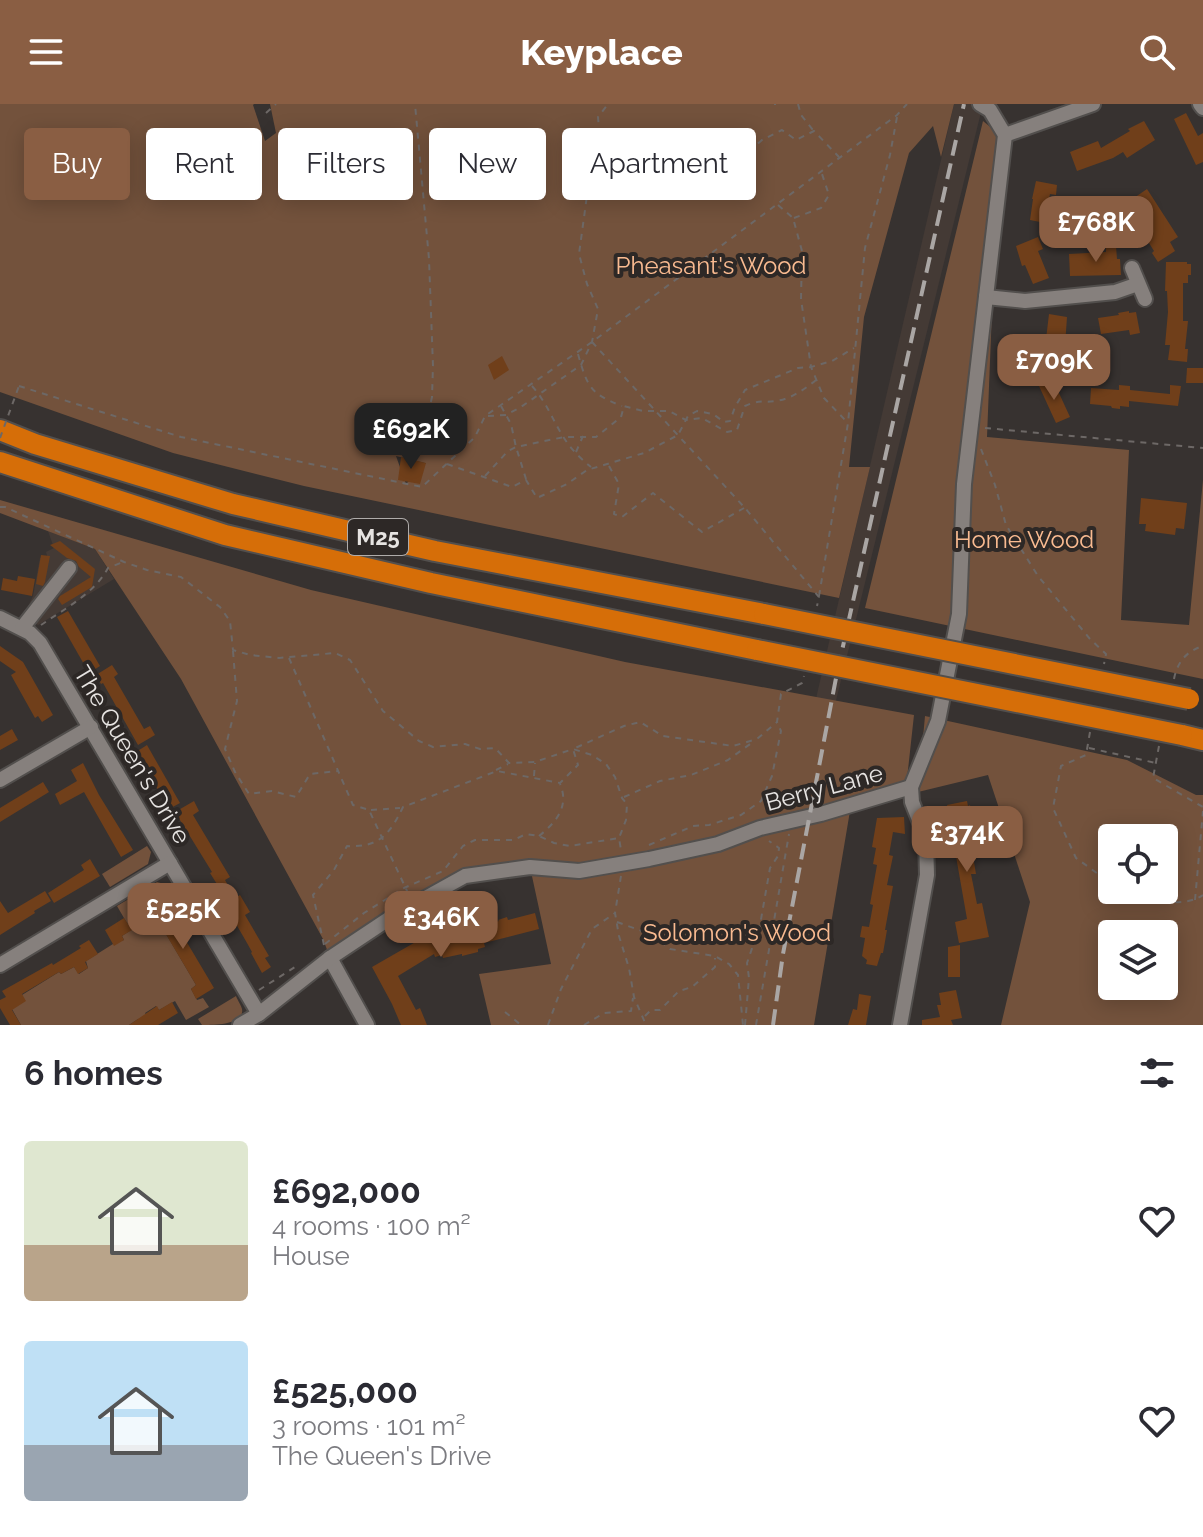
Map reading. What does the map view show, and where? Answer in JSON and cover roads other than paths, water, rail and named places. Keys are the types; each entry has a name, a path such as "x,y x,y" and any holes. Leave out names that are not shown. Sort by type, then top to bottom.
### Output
{"highway":[{"name":"M25","path":"0,430 35,444 233,504 435,551 1196,701"},
{"name":"M25","path":"0,462 225,535 431,583 1203,740"}],"street":[{"path":"980,104 990,110 1005,135 1093,104"},
{"name":"Berry Lane","path":"240,1025 259,1014 330,958 415,903 465,876 530,867 579,871 623,864 718,844 760,828 821,814 911,787 938,721 959,614 964,484 975,434 986,297 1005,135"},
{"path":"1132,268 1145,299"},
{"path":"986,297 1025,301 1115,292 1138,284"},
{"path":"26,630 69,568"},
{"name":"The Queen's Drive","path":"0,618 26,630 40,643 259,1014"},
{"path":"0,780 91,727"},
{"path":"900,1025 927,875 926,840 912,802 911,787"},
{"path":"0,965 170,863"},
{"path":"330,958 367,1025"}],"railway":[{"path":"773,1025 783,954 837,673 964,104"}],"park label":[{"name":"Pheasant's Wood","path":"711,266"},
{"name":"Home Wood","path":"1024,540"},
{"name":"Solomon's Wood","path":"737,933"}]}
